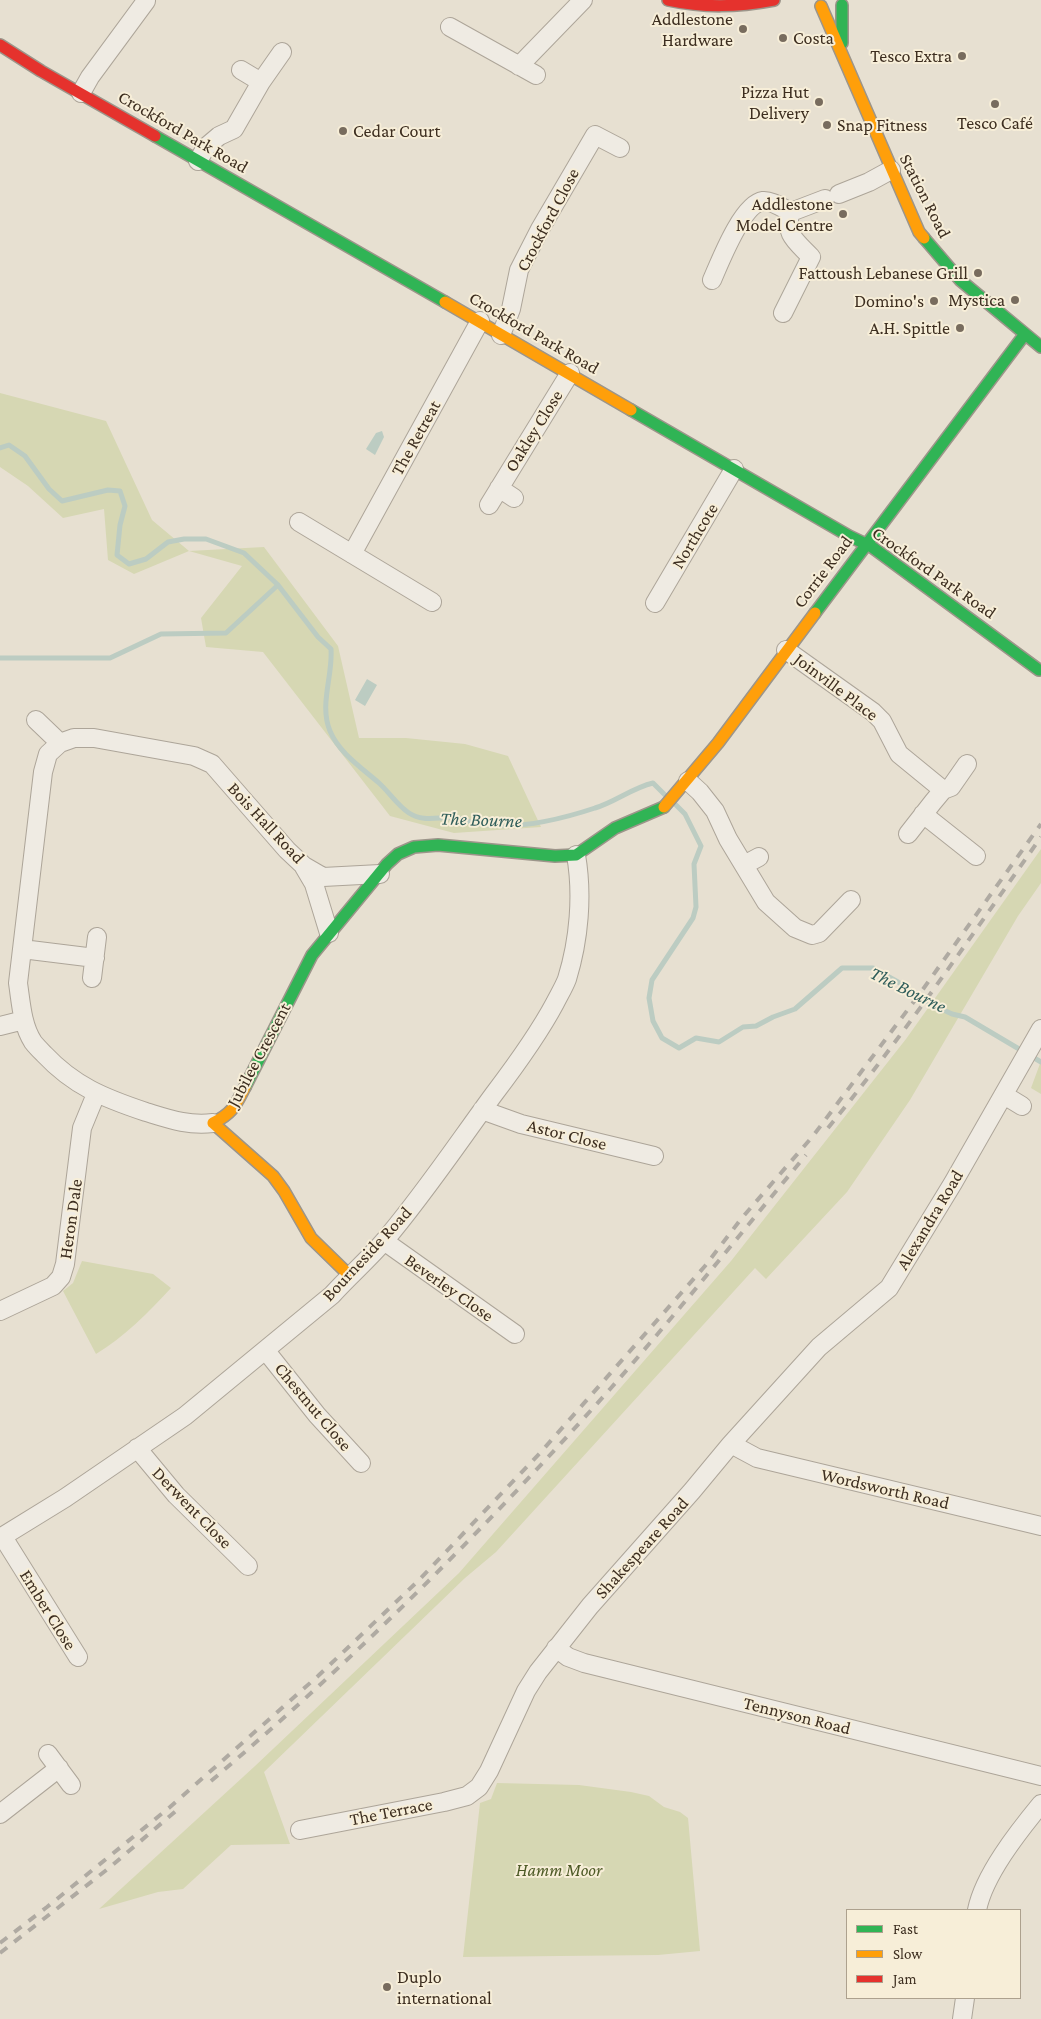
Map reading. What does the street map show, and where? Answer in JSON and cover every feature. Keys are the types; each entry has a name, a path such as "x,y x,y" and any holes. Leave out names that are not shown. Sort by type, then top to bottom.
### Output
{"street":[{"path":"81,93 90,77 147,0"},
{"path":"520,66 583,0"},
{"path":"668,0 705,8 727,7 774,0"},
{"path":"817,3 829,8 845,2"},
{"name":"Station Road","path":"842,51 845,2"},
{"name":"Station Road","path":"817,3 842,51 891,170 920,232 933,252 976,294 1041,347"},
{"path":"450,27 536,75"},
{"name":"Crockford Park Road","path":"0,45 424,292 570,373 849,536 867,544 1039,670"},
{"path":"198,161 206,146 219,136 234,129 261,82 282,52"},
{"path":"241,70 261,82"},
{"name":"Crockford Close","path":"501,335 511,309 519,270 540,229 594,135 620,148"},
{"path":"712,280 740,220 754,205 763,201 791,212 869,182 891,170"},
{"path":"783,313 810,257 790,234 787,222 791,212"},
{"name":"The Retreat","path":"352,554 480,322"},
{"name":"Corrie Road","path":"576,855 615,828 666,806 723,735 1025,334"},
{"name":"Oakley Close","path":"489,505 506,493 570,373"},
{"name":"Northcote","path":"655,603 734,469"},
{"path":"299,522 432,602"},
{"name":"Joinville Place","path":"786,650 873,712 882,721 900,754 944,790"},
{"path":"36,720 60,743 48,754 42,772 18,983 24,1020 33,1043 56,1067 81,1085 106,1099 174,1122 197,1125 213,1123"},
{"name":"Bois Hall Road","path":"60,743 74,738 94,738 194,756 212,764 286,850 304,866 323,877 380,874"},
{"path":"908,834 944,790 951,787 967,764"},
{"path":"683,786 700,792 715,811 728,839 751,861 766,902 795,928 812,935 819,933 851,900"},
{"path":"923,814 976,856"},
{"path":"380,874 398,854 414,847 438,845 555,856 576,855"},
{"name":"Bourneside Road","path":"1,1538 65,1498 186,1416 332,1295 384,1241 424,1191 523,1056 550,1013 566,980 574,948 580,896 580,876 576,855"},
{"path":"304,866 314,884 329,933"},
{"name":"Jubilee Crescent","path":"349,1276 330,1259 311,1237 280,1185 256,1158 226,1136 213,1123 226,1116 235,1106 312,954 380,874"},
{"path":"92,978 97,937"},
{"path":"22,948 95,958"},
{"path":"0,1026 24,1020"},
{"name":"Alexandra Road","path":"838,1331 889,1288 1037,1036"},
{"name":"Heron Dale","path":"0,1311 53,1286 62,1277 82,1128 96,1094"},
{"path":"1000,1101 1022,1106"},
{"name":"Astor Close","path":"482,1110 521,1124 654,1156"},
{"name":"Beverley Close","path":"384,1241 515,1334"},
{"name":"Shakespeare Road","path":"478,1787 489,1771 526,1692 556,1648 692,1492 731,1444 819,1347 838,1331"},
{"name":"Chestnut Close","path":"266,1350 317,1415 361,1463"},
{"name":"Wordsworth Road","path":"731,1444 756,1458 1041,1526"},
{"name":"Derwent Close","path":"137,1448 176,1495 248,1566"},
{"name":"Ember Close","path":"1,1538 78,1658"},
{"name":"Tennyson Road","path":"556,1648 568,1657 584,1663 1041,1776"},
{"path":"48,1754 71,1785"},
{"path":"0,1814 59,1768"},
{"name":"The Terrace","path":"300,1830 444,1802 467,1796 478,1787"},
{"path":"977,1909 984,1888 1007,1848 1041,1804"},
{"path":"962,2019 965,1999"}],"green space":[{"path":"0,393 106,421 152,520 189,551 134,574 108,560 104,509 63,518 28,486 0,467"},
{"path":"264,547 338,646 359,738 406,738 465,744 508,756 541,827 454,833 390,816 263,652 206,647 201,618 242,566 189,551"},
{"path":"1041,849 1041,883 1018,916 910,1100 847,1192 766,1279 755,1268 496,1552 465,1578 264,1772 290,1844 231,1845 183,1889 158,1892 99,1909 255,1766 459,1573 731,1261 906,1039"},
{"path":"1041,1061 1041,1094 1031,1088"},
{"path":"82,1261 153,1274 171,1288 136,1324 96,1354 63,1291 73,1283"},
{"name":"Hamm Moor","path":"497,1783 579,1785 631,1792 649,1796 664,1807 680,1812 688,1818 700,1951 658,1955 463,1957 480,1803 491,1799"}],"shaded area":[{"path":"382,431 384,437 375,455 366,449 376,433"},
{"path":"367,679 377,685 365,706 355,700"}],"waterway":[{"name":"The Bourne","path":"0,448 9,445 25,456 49,489 62,501 108,490 120,491 125,506 120,525 117,555 129,564 146,559 168,542 184,539 206,539 244,553 278,585 318,637 331,649 326,711 327,721 334,739 352,760 379,783 409,813 420,818 457,818 493,826 508,826 552,820 595,808 653,783 666,796"},
{"path":"0,658 110,658 161,634 226,633 278,585"},
{"name":"The Bourne","path":"676,805 685,814 701,846 694,864 696,907 693,918 652,980 649,998 653,1021 662,1038 679,1048 696,1038 719,1042 743,1027 756,1026 795,1009 842,968 873,968 931,1004 952,1014 965,1017 1041,1062"}],"railway":[{"path":"0,1943 170,1807 318,1676 418,1581 540,1453 705,1266 741,1219 813,1136 921,992 1041,824"},
{"path":"828,1128 911,1021 1041,837"},
{"path":"211,1781 316,1688 418,1592 516,1491 611,1388 806,1155"},
{"path":"0,1953 109,1868 177,1810"}],"traffic: fast":[{"path":"842,5 842,43"},
{"path":"155,136 445,302"},
{"path":"924,238 960,280 1041,347"},
{"path":"815,613 1025,334"},
{"path":"631,410 849,536 872,547 1039,670"},
{"path":"245,1087 312,955 387,864 398,854 414,847 438,845 555,856 576,855 615,828 664,807"}],"traffic: slow":[{"path":"821,6 919,232 924,238"},
{"path":"445,302 631,410"},
{"path":"664,807 718,743 815,613"},
{"path":"245,1087 233,1108 225,1116 213,1123 273,1176 284,1191 311,1238 349,1275"}],"traffic: jam":[{"path":"668,0 721,6 774,0"},
{"path":"0,45 41,71 155,136"}],"place":[{"name":"Addlestone Hardware","path":"743,29"},
{"name":"Costa","path":"783,38"},
{"name":"Tesco Extra","path":"962,56"},
{"name":"Pizza Hut Delivery","path":"819,102"},
{"name":"Tesco Café","path":"995,104"},
{"name":"Snap Fitness","path":"827,125"},
{"name":"Cedar Court","path":"343,131"},
{"name":"Addlestone Model Centre","path":"843,214"},
{"name":"Fattoush Lebanese Grill","path":"978,273"},
{"name":"Mystica","path":"1015,300"},
{"name":"Domino's","path":"934,301"},
{"name":"A.H. Spittle","path":"960,328"},
{"name":"Duplo international","path":"387,1987"}]}
